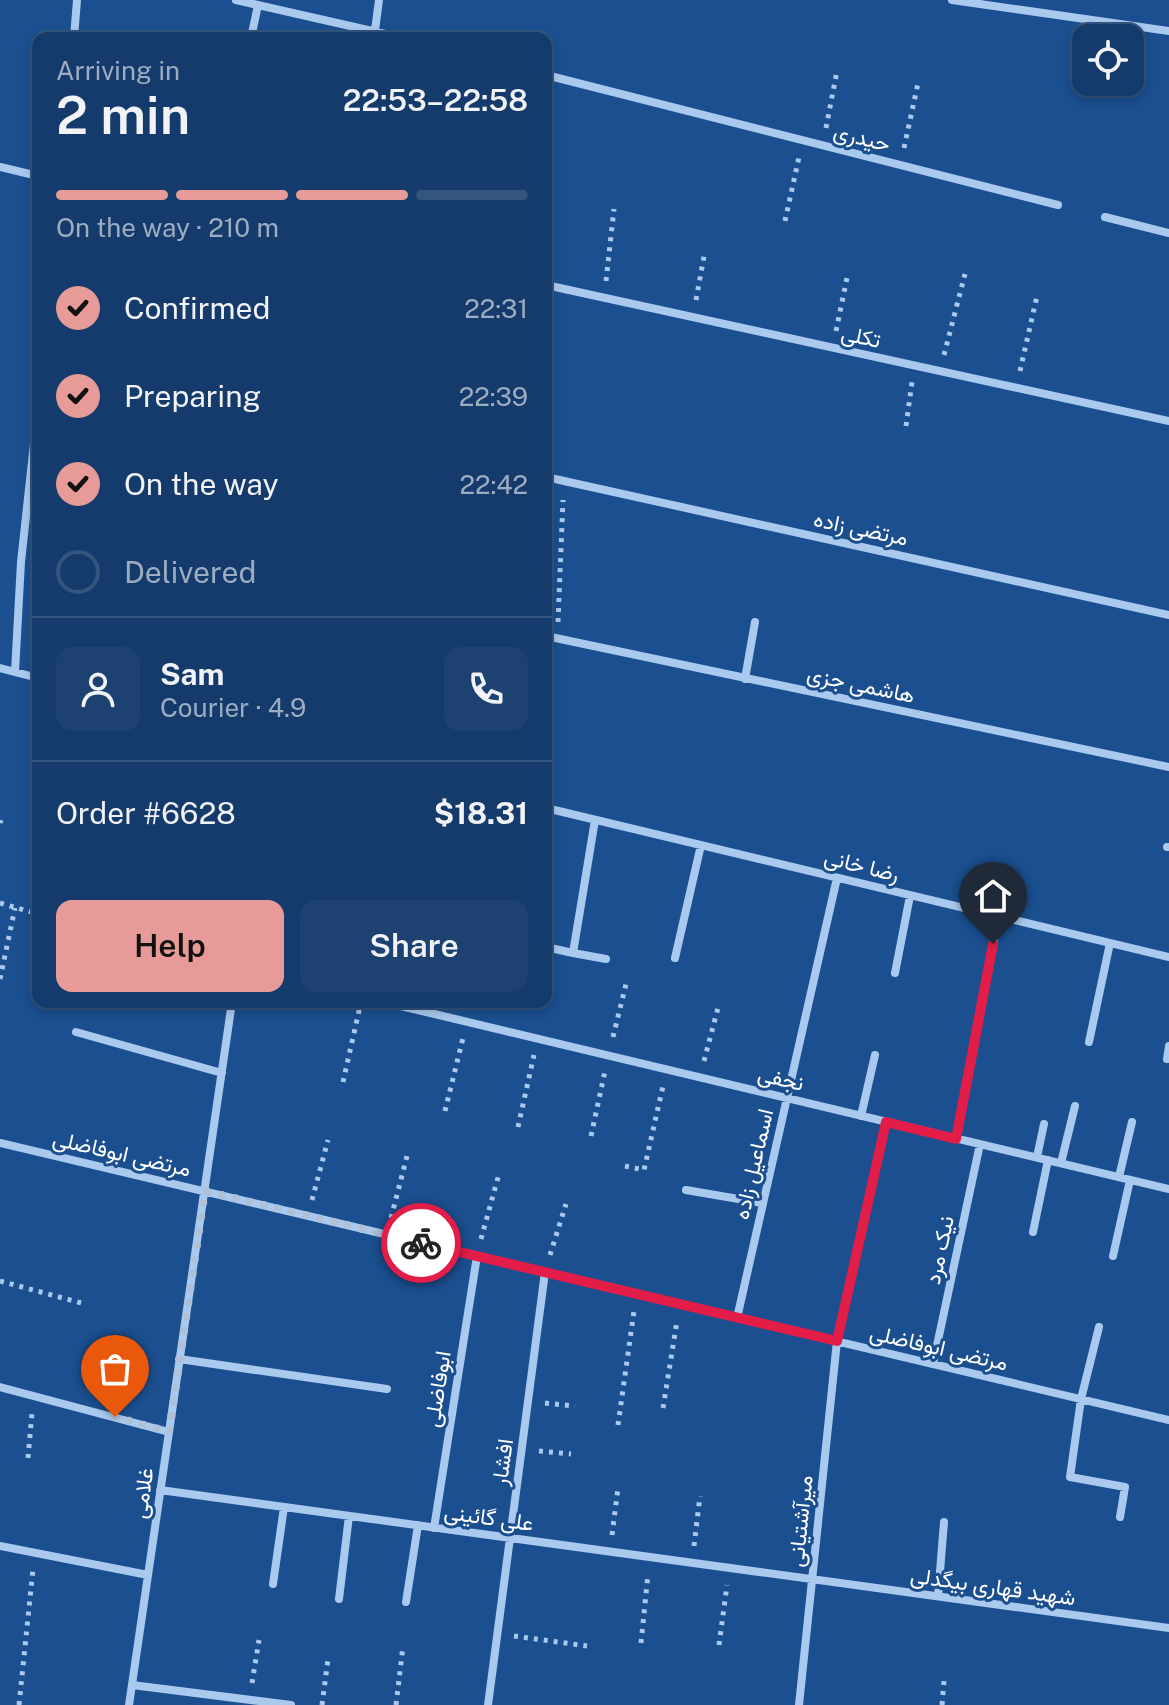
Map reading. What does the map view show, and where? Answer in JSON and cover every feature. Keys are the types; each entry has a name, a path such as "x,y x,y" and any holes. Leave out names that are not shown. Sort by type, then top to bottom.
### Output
{"street":[{"path":"74,32 77,0"},
{"path":"236,0 366,32"},
{"path":"374,32 379,0"},
{"path":"952,0 1169,31"},
{"path":"252,32 258,5"},
{"name":"حیدری","path":"552,77 1058,205"},
{"path":"0,167 32,175"},
{"path":"1105,217 1169,233"},
{"name":"تکلی","path":"552,286 1169,421"},
{"path":"15,672 21,562 32,462"},
{"name":"مرتضی زاده","path":"552,478 1169,615"},
{"path":"745,679 755,622"},
{"name":"هاشمی جزی","path":"552,638 1169,767"},
{"path":"0,668 32,676"},
{"name":"رضا خانی","path":"552,809 1169,957"},
{"path":"573,953 595,820"},
{"path":"675,958 701,845"},
{"name":"اسماعیل زاده","path":"737,1318 837,878"},
{"path":"895,973 910,896"},
{"path":"956,1139 998,917"},
{"path":"1089,1042 1110,943"},
{"path":"552,948 606,959"},
{"name":"غلامی","path":"129,1705 231,1008"},
{"name":"نجفی","path":"409,1008 1169,1189"},
{"path":"76,1032 222,1073"},
{"path":"1167,1059 1169,1046"},
{"path":"861,1116 875,1055"},
{"path":"1061,1163 1075,1106"},
{"name":"میرآشتیانی","path":"799,1705 837,1341 886,1122"},
{"path":"1119,1177 1132,1122"},
{"path":"1037,1157 1044,1124"},
{"name":"مرتضی ابوفاضلی","path":"0,1143 1169,1420"},
{"name":"نیک مرد","path":"933,1364 980,1144"},
{"path":"1033,1232 1048,1160"},
{"path":"1113,1256 1130,1180"},
{"path":"686,1190 762,1203"},
{"name":"ابوفاضلی","path":"434,1528 477,1256"},
{"name":"افشار","path":"488,1705 545,1272"},
{"path":"1099,1327 1081,1399 1070,1477 1125,1487 1120,1517"},
{"path":"179,1359 387,1389"},
{"path":"0,1387 169,1432"},
{"name":"علی گائینی","path":"160,1490 812,1579"},
{"path":"273,1584 284,1507"},
{"path":"339,1599 349,1516"},
{"path":"938,1596 944,1522"},
{"path":"406,1602 418,1525"},
{"path":"0,1546 148,1575"},
{"name":"شهید قهاری بیگدلی","path":"812,1579 1169,1628"},
{"path":"132,1685 291,1705"}],"path":[{"path":"823,145 837,71"},
{"path":"900,165 918,83"},
{"path":"785,221 802,140"},
{"path":"604,298 614,209"},
{"path":"693,317 705,251"},
{"path":"940,371 965,274"},
{"path":"832,348 847,278"},
{"path":"1016,387 1037,296"},
{"path":"906,426 914,365"},
{"path":"557,639 563,481"},
{"path":"0,903 32,912"},
{"path":"0,979 15,908"},
{"path":"591,1136 626,984"},
{"path":"700,1077 719,1004"},
{"path":"343,1082 360,1008"},
{"path":"445,1111 467,1022"},
{"path":"518,1127 537,1039"},
{"path":"625,1166 644,1170 667,1070"},
{"path":"308,1216 328,1140"},
{"path":"387,1234 407,1156"},
{"path":"477,1256 499,1174"},
{"path":"545,1272 566,1204"},
{"path":"0,1281 85,1304"},
{"path":"618,1425 637,1294"},
{"path":"663,1408 679,1304"},
{"path":"28,1458 34,1396"},
{"path":"528,1401 575,1406"},
{"path":"522,1449 571,1454"},
{"path":"610,1551 618,1488"},
{"path":"691,1563 700,1496"},
{"path":"19,1705 34,1552"},
{"path":"641,1643 650,1557"},
{"path":"719,1645 729,1568"},
{"path":"497,1633 587,1646"},
{"path":"250,1700 259,1640"},
{"path":"396,1705 403,1646"},
{"path":"322,1705 328,1659"},
{"path":"942,1705 944,1681"}],"way so far":[{"path":"115,1417 169,1432 205,1191 421,1243"}],"route":[{"path":"421,1243 837,1341 886,1122 956,1139 993,944"}]}
